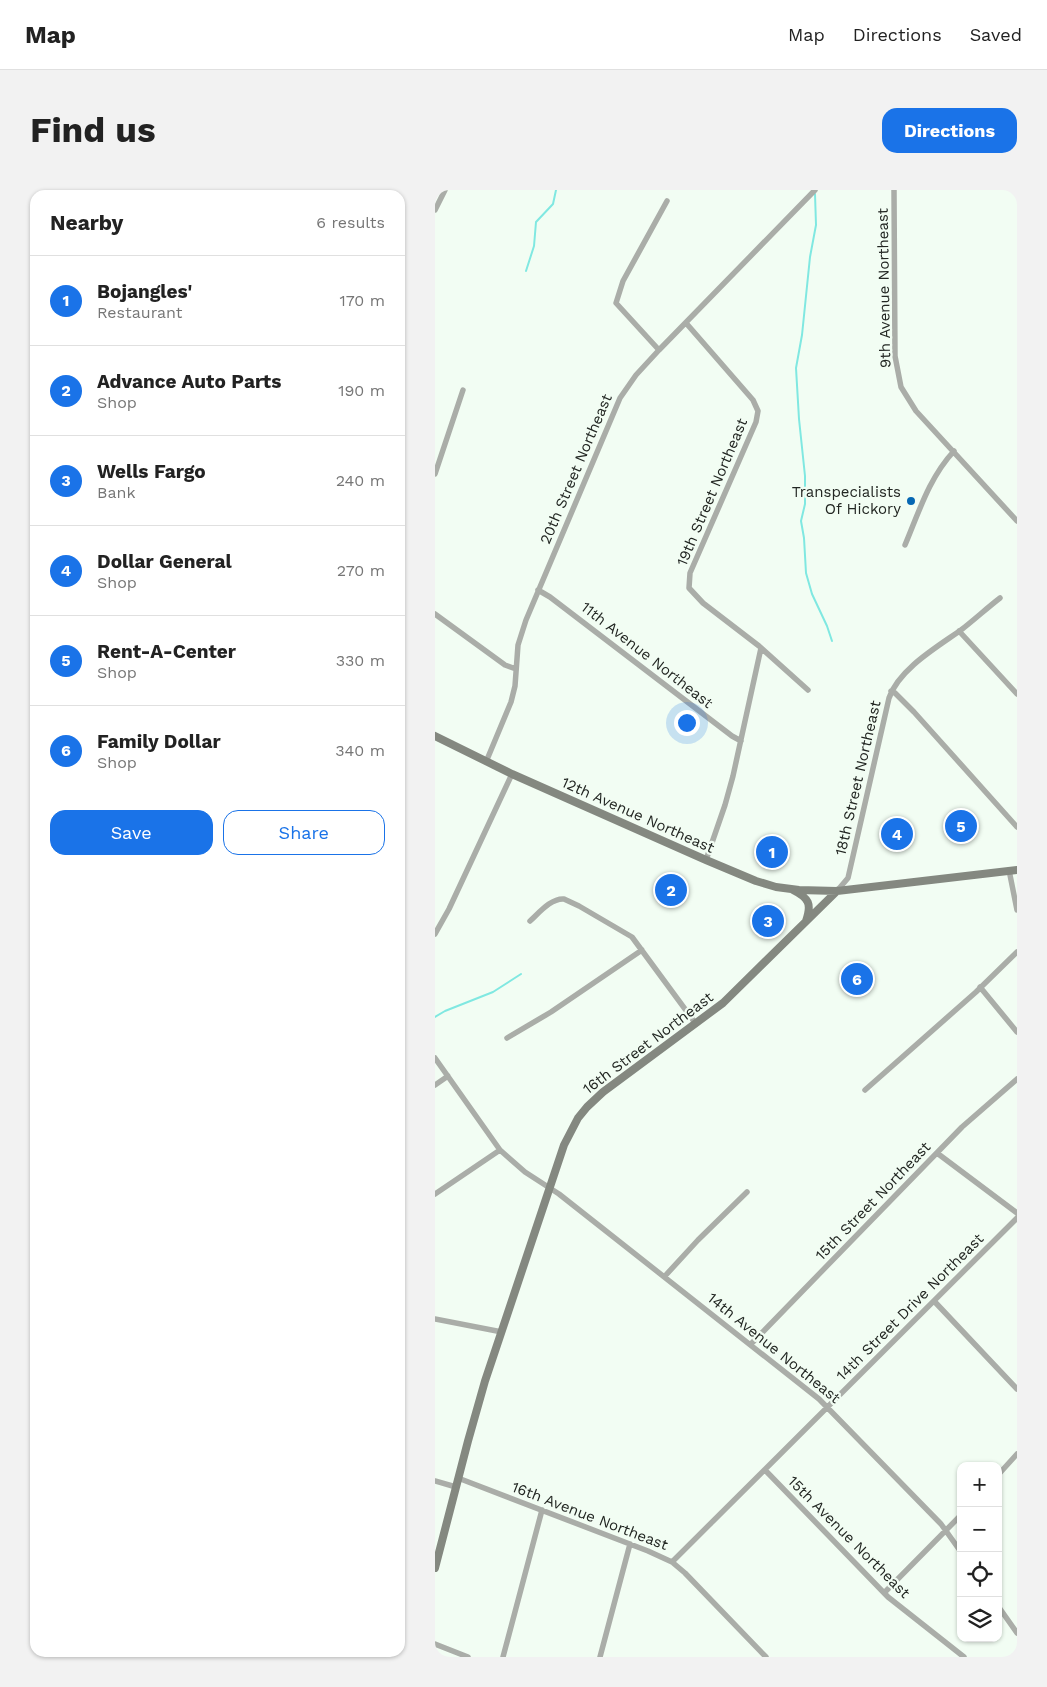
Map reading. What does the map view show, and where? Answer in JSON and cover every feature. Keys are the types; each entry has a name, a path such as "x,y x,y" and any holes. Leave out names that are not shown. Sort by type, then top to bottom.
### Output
{"main road":[{"name":"12th Avenue Northeast","path":"435,736 512,774 756,881 790,889 837,891"},
{"path":"837,891 1013,870"},
{"path":"790,889 805,898 809,904 805,922"},
{"name":"16th Street Northeast","path":"435,1566 479,1403 501,1332 549,1188 568,1136 578,1118 587,1107 616,1082 696,1024 741,986 837,891"}],"street":[{"path":"435,210 445,190"},
{"name":"20th Street Northeast","path":"486,762 511,702 515,686 520,637 612,412 625,388 659,350 815,190"},
{"name":"9th Avenue Northeast","path":"895,190 895,356 901,388 911,404 1017,521"},
{"path":"659,350 616,302 623,281 667,201"},
{"name":"19th Street Northeast","path":"686,323 753,400 758,409 756,422 690,573 688,585 691,591 703,602 761,648"},
{"path":"435,474 463,390"},
{"path":"905,545 930,483 954,450"},
{"name":"11th Avenue Northeast","path":"538,590 550,597 741,741"},
{"name":"18th Street Northeast","path":"837,891 848,878 891,691 896,683 919,661 1000,598"},
{"path":"435,614 505,665 516,668"},
{"path":"959,631 1017,694"},
{"path":"706,860 725,805 761,648 808,690"},
{"path":"891,691 913,712 1017,827"},
{"path":"435,934 449,909 512,774"},
{"path":"1013,870 1017,910"},
{"path":"530,921 556,899 567,900 627,933 642,950 696,1024"},
{"path":"507,1038 551,1012 642,950"},
{"path":"865,1090 980,988 1017,952"},
{"path":"980,988 1017,1032"},
{"name":"14th Avenue Northeast","path":"435,1058 500,1150 525,1172 559,1194 665,1276 827,1407 946,1530 957,1546"},
{"path":"435,1085 448,1076"},
{"name":"15th Street Northeast","path":"751,1344 962,1127 1017,1079"},
{"path":"435,1194 500,1150"},
{"path":"937,1153 1017,1213"},
{"path":"665,1276 747,1192"},
{"name":"14th Street Drive Northeast","path":"672,1562 1017,1218"},
{"path":"934,1301 1017,1389"},
{"path":"435,1319 501,1332"},
{"path":"1002,1471 1017,1454"},
{"name":"15th Avenue Northeast","path":"765,1470 883,1593 964,1657"},
{"name":"16th Avenue Northeast","path":"458,1478 672,1562 685,1573 766,1657"},
{"path":"435,1481 456,1487"},
{"path":"503,1657 542,1510"},
{"path":"883,1593 957,1519"},
{"path":"601,1657 630,1544"},
{"path":"1002,1612 1017,1633"},
{"path":"435,1644 469,1657"}],"waterway":[{"path":"526,271 534,246 536,222 553,204 556,190"},
{"path":"815,194 816,225 810,257 802,335 796,368 805,476 805,504 801,521 806,573 812,594 832,641"},
{"path":"435,1017 445,1011 493,992 521,974"}],"place":[{"name":"Transpecialists Of Hickory","path":"911,501"},
{"name":"Rent-A-Center","path":"961,826"},
{"name":"Dollar General","path":"897,834"},
{"name":"Bojangles'","path":"772,852"},
{"name":"Advance Auto Parts","path":"671,890"},
{"name":"Wells Fargo","path":"768,921"},
{"name":"Family Dollar","path":"857,979"}]}
